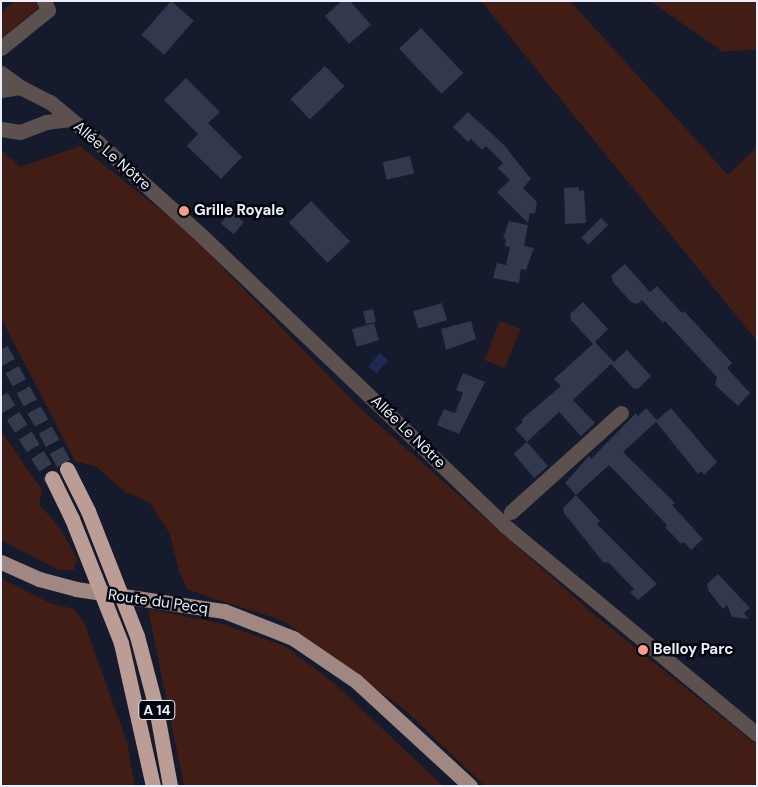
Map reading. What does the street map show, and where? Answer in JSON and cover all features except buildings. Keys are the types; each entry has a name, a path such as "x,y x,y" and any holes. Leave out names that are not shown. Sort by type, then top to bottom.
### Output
{"highway":[{"name":"A 14","path":"67,469 88,511 137,636 156,708 170,786"},
{"name":"A 14","path":"52,478 72,519 122,643 153,786"}],"main road":[{"name":"Route du Pecq","path":"1,562 39,579 76,589 187,603 224,611 293,638 356,681 470,786"}],"street":[{"path":"1,48 48,10 44,1"},
{"name":"Allée Le Nôtre","path":"1,73 20,88 50,102 70,119 203,237 504,524 757,734"},
{"path":"1,90 20,88"},
{"name":"Allée Le Nôtre","path":"1,129 20,132 46,122 70,119"},
{"path":"511,512 621,413"}],"shaded area":[{"path":"14,1 35,1 38,8 1,39 1,13"},
{"path":"481,1 570,1 728,175 757,147 757,341"},
{"path":"650,1 757,1 757,49 723,52"},
{"path":"80,146 187,231 361,409 597,617 757,745 757,786 485,786 405,710 284,621 188,590 179,572 170,534 149,502 125,492 97,467 75,461 1,318 1,150 20,167"},
{"path":"500,321 520,329 505,368 484,360"},
{"path":"1,431 42,490 39,504 59,527 77,558 74,570 58,570 1,540"},
{"path":"1,578 50,603 74,609 84,622 127,742 135,786 1,786"},
{"path":"148,609 219,623 285,646 334,683 443,786 184,786"}],"water":[{"path":"380,353 388,360 376,374 368,367"}],"tunnel":[{"path":"1,349 67,469"},
{"path":"1,396 52,478"}],"place":[{"name":"Grille Royale","path":"184,211"},
{"name":"Belloy Parc","path":"643,650"}]}
